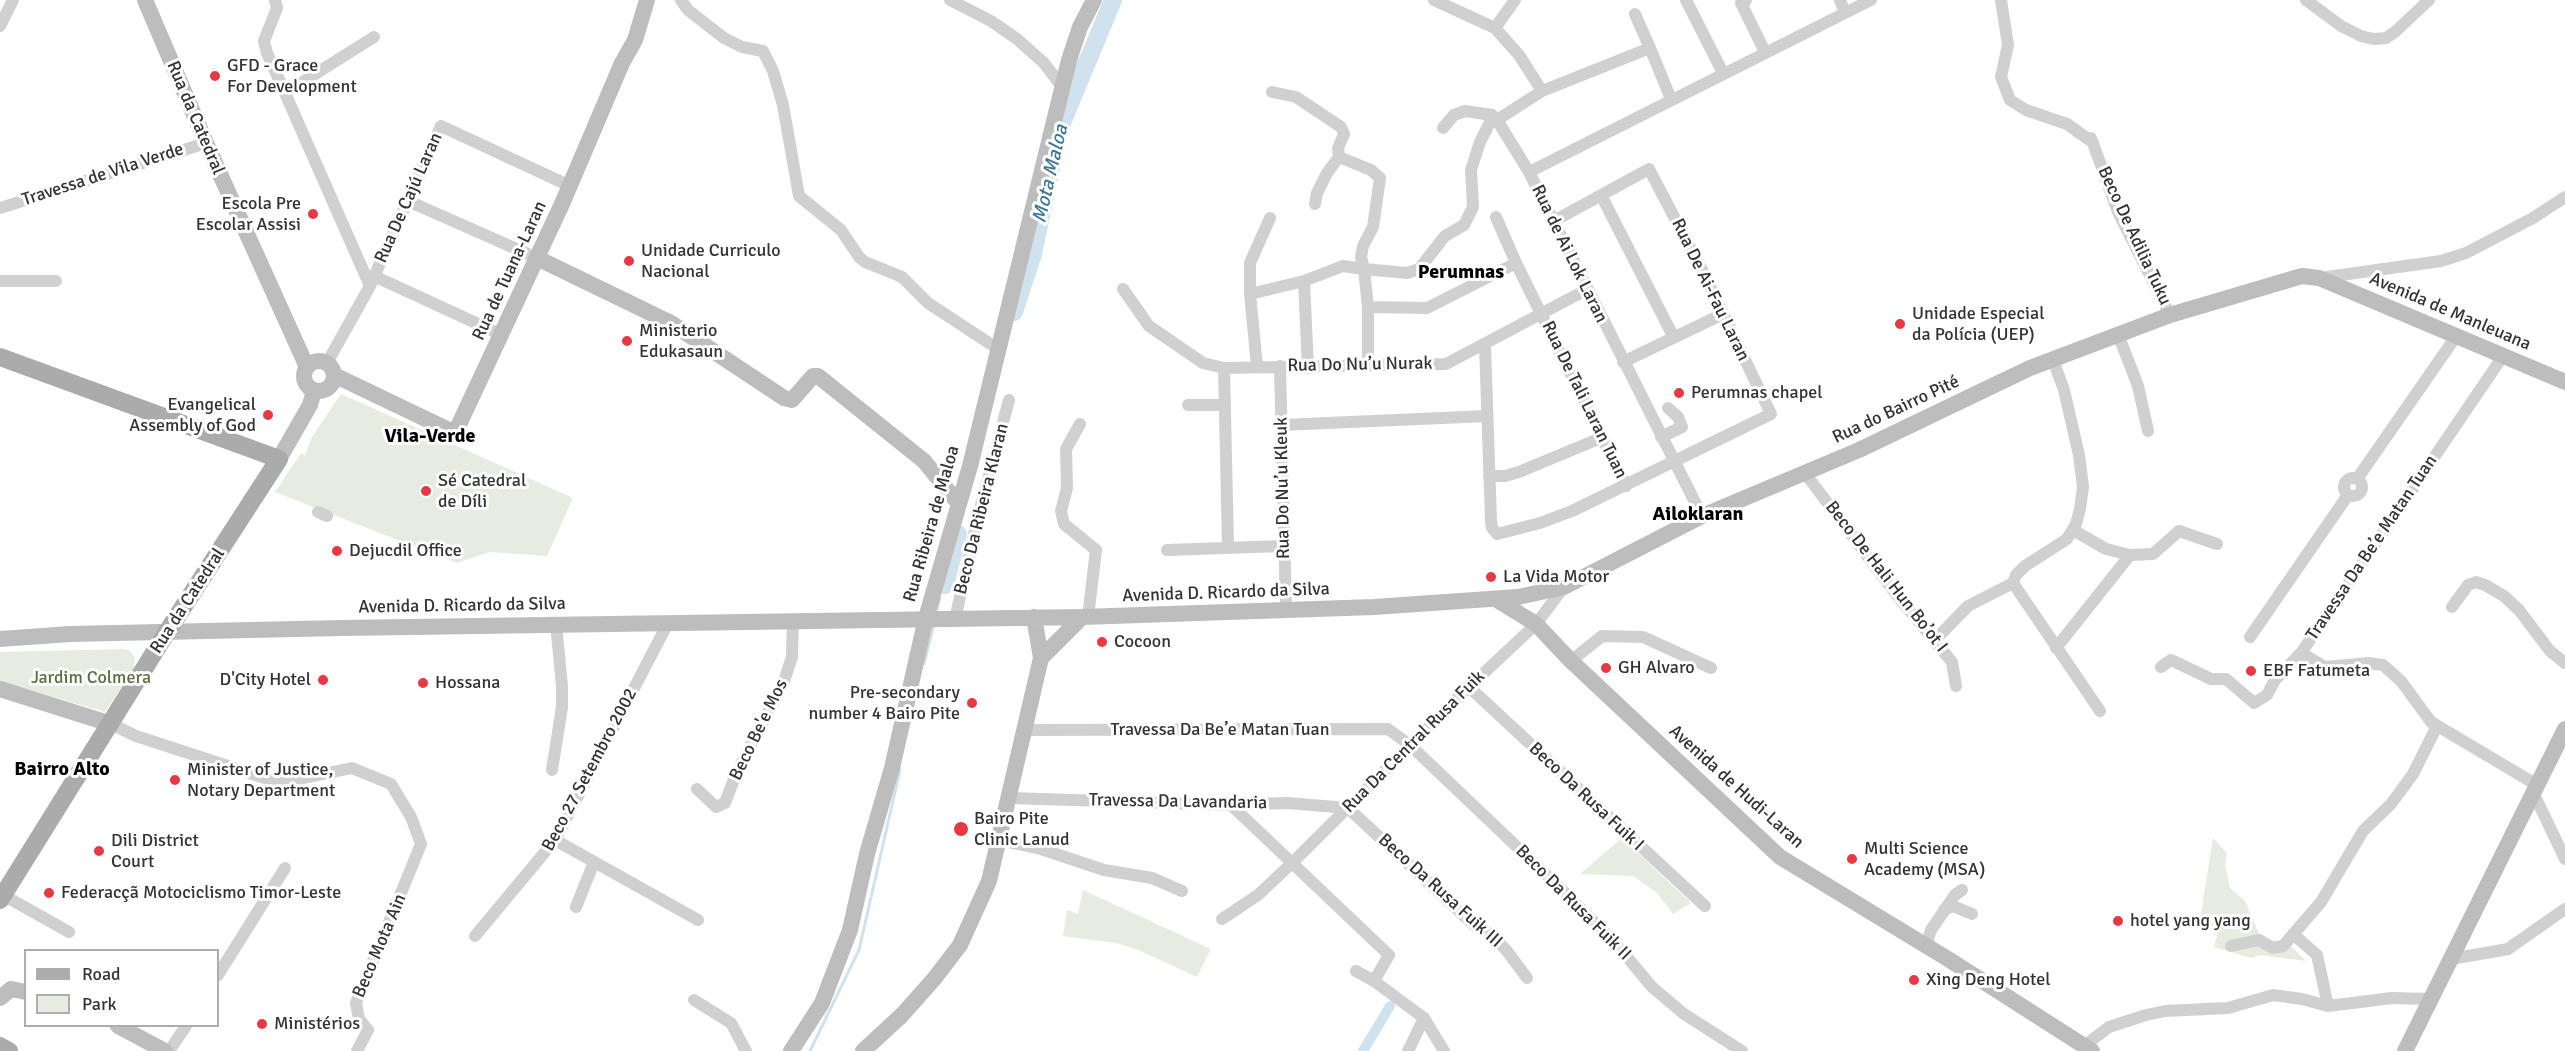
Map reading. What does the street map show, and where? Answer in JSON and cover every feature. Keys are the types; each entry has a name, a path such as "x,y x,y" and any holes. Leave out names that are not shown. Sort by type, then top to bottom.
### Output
{"main road":[{"name":"Rua da Catedral","path":"145,0 307,367"},
{"name":"Rua de Tuana-Laran","path":"331,369 454,433 570,186 634,40 646,0"},
{"name":"Rua Ribeira de Maloa","path":"791,1051 822,1003 850,930 867,854 892,768 1063,88 1080,27 1094,0"},
{"path":"537,258 671,323 784,398 792,400 813,376 818,376 924,461 959,504"},
{"name":"Rua do Bairro Pité","path":"1497,600 1564,587 1702,516 1805,473 2053,360 2118,334 2170,315 2302,276 2319,278"},
{"name":"Avenida de Manleuana","path":"2319,278 2565,382"},
{"path":"0,357 279,459"},
{"path":"320,361 331,369 328,388 314,391 304,380 307,367 320,361"},
{"name":"Rua da Catedral","path":"1,898 167,632 279,459 310,405 314,391"},
{"name":"Avenida D. Ricardo da Silva","path":"0,639 70,634 556,624 793,620 929,621 1085,617 1497,600"},
{"name":"Avenida de Hudi-Laran","path":"1497,600 1536,624 1571,661 1780,857 2088,1048"},
{"path":"863,1051 902,1015 960,945 989,881 1041,658 1034,617"},
{"path":"1041,658 1085,617"},
{"path":"0,689 111,724"},
{"path":"2405,1051 2565,729"},
{"path":"0,998 11,989 24,992"},
{"path":"119,1027 165,1051"},
{"path":"0,1046 9,1051"}],"street":[{"path":"0,26 13,0"},
{"path":"275,0 277,8 264,41 267,53 372,281 502,335"},
{"path":"681,0 688,9 724,38 742,47 763,51 773,71 783,105 798,189 802,199 841,230 865,262 902,278 928,303 998,349"},
{"path":"951,0 991,21 1017,39 1044,63 1063,88"},
{"path":"1434,0 1495,28 1519,56 1542,92"},
{"path":"1495,28 1515,0"},
{"path":"1686,0 1723,73"},
{"path":"1746,0 1741,3 1765,52"},
{"path":"1840,0 1845,13"},
{"name":"Rua de Ai Lok Laran","path":"1702,516 1586,290 1529,172 1871,0"},
{"name":"Beco De Adilia Tuku","path":"2001,0 2008,45 2001,77 2010,100 2026,110 2067,124 2088,139 2091,138 2118,212 2170,315"},
{"path":"2306,0 2341,26 2361,36 2374,39 2386,38 2396,32 2429,0"},
{"path":"1635,14 1671,99"},
{"path":"285,93 374,37"},
{"path":"1250,294 1304,281 1342,266 1407,273 1419,269 1444,236 1464,225 1473,207 1472,170 1477,151 1489,124 1542,92 1650,48"},
{"path":"1272,92 1296,97 1341,127 1344,134 1338,148 1339,157 1327,173 1317,193 1315,204"},
{"path":"1443,128 1454,115 1465,111 1492,116 1497,120 1529,172"},
{"name":"Rua De Cajú Laran","path":"331,369 441,126 570,186"},
{"name":"Travessa de Vila Verde","path":"0,208 206,142"},
{"path":"1339,157 1371,170 1380,178 1373,227 1363,246 1361,257 1368,307 1368,365"},
{"name":"Rua De Ai-Fau Laran","path":"1552,222 1649,170 1723,314 1771,414 1674,460"},
{"path":"1601,195 1674,336"},
{"path":"2319,278 2441,261 2466,253 2565,197"},
{"path":"408,201 537,258"},
{"name":"Rua De Tali Laran Tuan","path":"1496,217 1516,263 1626,486"},
{"path":"1257,366 1250,294 1250,263 1270,218"},
{"path":"1368,307 1427,308 1516,263"},
{"path":"0,281 56,281"},
{"path":"1304,281 1308,368"},
{"path":"1123,289 1149,326 1203,363 1224,368 1228,546"},
{"name":"Rua Do Nu’u Nurak","path":"1224,368 1446,364 1586,290"},
{"path":"1623,362 1723,314"},
{"path":"2118,334 2138,386 2148,431"},
{"path":"2250,637 2348,495 2344,485 2347,480 2357,479 2457,335"},
{"path":"1485,345 1489,476 1494,532 1501,534 1561,515 1626,486 1674,460"},
{"name":"Travessa Da Be’e Matan Tuan","path":"2503,356 2301,653 2325,667 2368,663 2383,665 2401,681 2431,722 2535,789"},
{"path":"1934,640 1968,606 2013,583 2016,575 2025,566 2067,539 2073,530 2080,509 2082,476 2064,390 2053,360"},
{"name":"Rua Do Nu’u Kleuk","path":"1281,366 1286,609"},
{"name":"Beco Da Ribeira Klaran","path":"954,619 1009,400"},
{"path":"1188,405 1225,405"},
{"path":"1662,436 1682,427 1678,417 1668,408"},
{"path":"1282,425 1487,416"},
{"path":"1080,424 1066,449 1067,488 1061,512 1064,524 1096,550 1085,617"},
{"path":"1489,476 1505,476 1519,472 1603,437"},
{"name":"Beco De Hali Hun Bo’ot I","path":"1805,473 1895,593 1953,662 1956,686"},
{"path":"2073,530 2106,549 2130,555 2153,554 2179,531 2217,544"},
{"path":"1167,550 1228,546 1284,546"},
{"path":"2056,648 2130,555"},
{"path":"2452,607 2468,585 2476,582 2485,585 2504,596 2520,610 2550,651 2565,663"},
{"path":"2013,583 2100,711"},
{"name":"Rua Da Central Rusa Fuik","path":"1222,919 1258,895 1293,862 1469,687 1536,624 1564,587"},
{"name":"Beco Be'e Mos","path":"697,789 716,807 725,802 736,774 784,681 792,657 793,620"},
{"name":"Beco 27 Setembro 2002","path":"476,936 555,840 668,623"},
{"path":"552,770 562,707 556,624"},
{"path":"1571,661 1599,637 1643,637 1711,668"},
{"path":"2161,667 2172,660 2211,679 2226,679 2254,703 2267,695 2275,680 2301,653"},
{"name":"Beco Da Rusa Fuik I","path":"1469,687 1705,906"},
{"name":"Beco Mota Ain","path":"111,724 131,734 280,783 352,768 391,784 402,799 421,844 412,871 356,1003 359,1019 368,1030 357,1051"},
{"path":"2231,946 2259,940 2278,948 2293,934 2321,902 2362,831 2391,804 2413,774 2438,726"},
{"name":"Travessa Da Be’e Matan Tuan","path":"1024,730 1388,729 1410,745"},
{"name":"Beco Da Rusa Fuik II","path":"1410,745 1617,945 1652,987 1722,1045 1742,1051"},
{"path":"2535,789 2565,858"},
{"name":"Travessa Da Lavandaria","path":"1009,798 1231,805 1287,803 1348,808"},
{"path":"1231,805 1389,955 1374,981"},
{"name":"Beco Da Rusa Fuik III","path":"1348,808 1474,925 1492,935 1527,978"},
{"path":"555,840 698,920"},
{"path":"999,840 1038,848 1104,870 1152,878 1182,891"},
{"path":"576,908 594,862"},
{"path":"219,973 285,868"},
{"path":"1926,946 1931,930 1955,895 1962,890"},
{"path":"1,898 69,932"},
{"path":"1942,916 1953,906 1972,914"},
{"path":"2451,959 2508,949 2565,909"},
{"path":"2293,934 2317,955 2328,1006"},
{"path":"1356,971 1374,981 1424,1018 1444,1051"},
{"path":"2088,1048 2109,1027 2165,1011 2228,1008 2273,995 2328,1006 2392,998 2431,999"},
{"path":"694,1000 731,1023 746,1051"},
{"path":"1408,1051 1424,1018"},
{"path":"170,1051 185,1027"}],"green space":[{"path":"341,394 573,498 547,556 490,552 457,563 275,492 301,453 305,455 312,437"},
{"name":"Jardim Colmera","path":"124,649 130,651 135,658 134,668 105,712 0,681 0,652"},
{"path":"1622,838 1691,903 1673,914 1656,892 1633,876 1580,874"},
{"path":"2213,838 2227,853 2225,865 2230,888 2245,901 2264,945 2286,941 2306,961 2260,955 2251,958 2214,947 2218,932 2199,926"},
{"path":"1083,890 1211,949 1197,977 1136,949 1116,943 1063,936 1067,910 1078,914"}],"waterway":[{"path":"1074,71 1109,0"},
{"name":"Mota Maloa","path":"1014,312 1033,254 1059,130 1113,0"},
{"name":"Mota Maloa","path":"945,585 958,534"},
{"path":"936,614 940,598"},
{"path":"924,664 934,624"},
{"path":"810,1051 859,950 900,770"},
{"path":"1363,1051 1390,1006"}],"place":[{"name":"GFD - Grace For Development","path":"215,76"},
{"name":"Escola Pre Escolar Assisi","path":"313,214"},
{"name":"Unidade Curriculo Nacional","path":"629,261"},
{"name":"Unidade Especial da Polícia (UEP)","path":"1900,324"},
{"name":"Ministerio Edukasaun","path":"627,341"},
{"name":"Perumnas chapel","path":"1679,393"},
{"name":"Evangelical Assembly of God","path":"268,415"},
{"name":"Sé Catedral de Díli","path":"426,491"},
{"name":"Dejucdil Office","path":"337,551"},
{"name":"La Vida Motor","path":"1491,577"},
{"name":"Cocoon","path":"1102,642"},
{"name":"GH Alvaro","path":"1606,668"},
{"name":"EBF Fatumeta","path":"2251,671"},
{"name":"D'City Hotel","path":"323,680"},
{"name":"Hossana","path":"423,683"},
{"name":"Pre-secondary number 4 Bairo Pite","path":"972,703"},
{"name":"Minister of Justice, Notary Department","path":"175,780"},
{"name":"Bairo Pite Clinic Lanud","path":"961,829"},
{"name":"Dili District Court","path":"99,851"},
{"name":"Multi Science Academy (MSA)","path":"1852,859"},
{"name":"Federacçã Motociclismo Timor-Leste","path":"49,893"},
{"name":"hotel yang yang","path":"2118,921"},
{"name":"Xing Deng Hotel","path":"1914,980"},
{"name":"Ministérios","path":"262,1024"}],"district":[{"name":"Perumnas","path":"1461,273"},
{"name":"Vila-Verde","path":"430,437"},
{"name":"Ailoklaran","path":"1698,515"},
{"name":"Bairro Alto","path":"62,770"}]}
